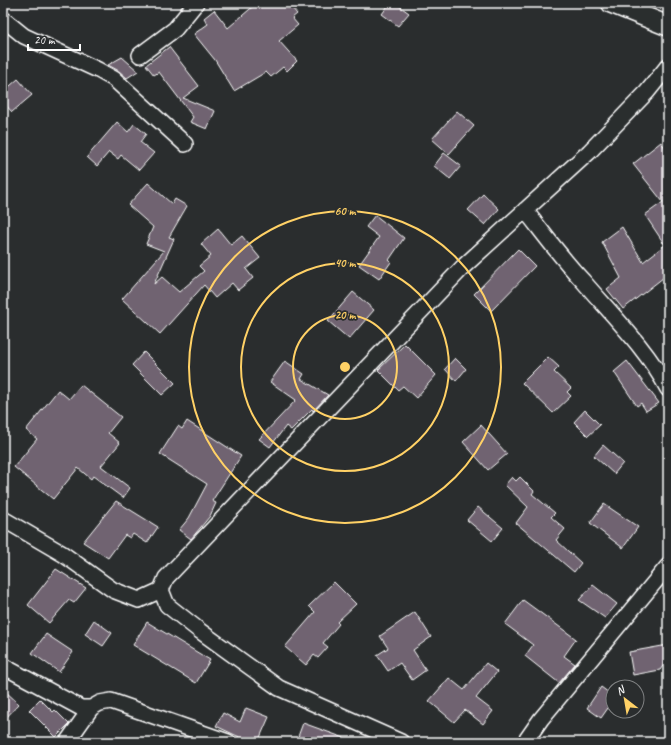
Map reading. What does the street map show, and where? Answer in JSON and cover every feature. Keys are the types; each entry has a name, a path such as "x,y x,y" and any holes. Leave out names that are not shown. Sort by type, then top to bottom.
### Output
{"street":[{"path":"140,55 175,29 196,3"},
{"path":"611,3 668,26"},
{"path":"3,20 24,36 98,70 114,79 185,144"},
{"path":"3,519 63,554 113,590 139,600 161,590 166,578 458,272 589,152 647,92 668,66"},
{"path":"525,210 581,280 641,346 660,374 668,389"},
{"path":"525,742 541,719 668,566"},
{"path":"161,590 167,605 200,631 279,688 401,742"},
{"path":"3,666 81,708 91,708"},
{"path":"67,742 91,708 100,703 111,701 228,742"}],"building":[{"path":"257,3 288,3 297,14 292,18 298,25 279,41 297,61 287,71 283,67 271,77 266,72 234,91 215,60 194,34 208,24 204,18 214,10 228,28"},
{"path":"390,3 395,3 409,13 398,26 382,14"},
{"path":"169,47 199,86 183,98 215,111 207,129 190,122 193,117 159,72 154,75 146,65"},
{"path":"122,57 138,71 127,78 119,71 108,65"},
{"path":"18,79 32,95 12,112 3,102 3,92"},
{"path":"457,111 474,126 449,154 432,139"},
{"path":"117,122 128,132 134,124 146,134 140,142 154,153 139,170 121,155 118,159 109,152 97,166 87,157"},
{"path":"661,142 668,152 668,274 623,309 607,289 621,278 602,242 622,227 643,262 665,245 645,215 663,202 633,164"},
{"path":"444,153 461,166 450,179 434,166"},
{"path":"148,183 172,204 175,199 187,206 169,237 174,239 154,284 162,277 179,292 204,271 199,266 211,256 201,244 218,229 231,245 242,236 260,258 246,269 253,278 238,290 232,283 215,298 204,285 160,334 122,299 164,251 146,244 153,227 128,205"},
{"path":"483,194 499,209 485,225 468,210"},
{"path":"375,215 404,238 389,260 391,262 379,279 359,265 379,237 366,227"},
{"path":"518,249 535,266 491,311 474,294"},
{"path":"353,292 374,310 349,339 328,321"},
{"path":"405,344 436,375 416,398 403,386 398,390 378,370"},
{"path":"144,352 175,383 162,395 132,365"},
{"path":"548,357 559,367 554,372 571,388 567,392 571,396 553,413 522,383"},
{"path":"455,358 466,369 456,381 445,369"},
{"path":"285,361 304,374 301,379 328,395 313,411 312,409 291,430 286,426 270,447 259,439 296,400 270,382"},
{"path":"627,361 659,403 646,411 641,403 637,406 614,372"},
{"path":"81,385 121,417 108,433 120,443 101,466 130,488 123,498 93,476 91,479 78,468 53,499 14,467 37,439 26,430 58,390 69,399"},
{"path":"585,410 600,425 588,436 574,422"},
{"path":"187,421 241,456 212,501 216,503 210,516 191,539 179,530 189,518 207,484 160,454 178,426 182,429"},
{"path":"481,425 507,454 488,470 463,442"},
{"path":"603,445 623,463 614,474 594,456"},
{"path":"512,477 516,481 520,477 534,491 532,494 555,513 551,517 565,529 556,540 581,563 574,572 516,523 528,507 505,485"},
{"path":"116,501 158,527 147,543 133,534 130,538 125,535 108,558 83,542"},
{"path":"604,504 638,527 623,548 590,523"},
{"path":"478,507 503,528 492,541 467,520"},
{"path":"56,569 86,588 74,603 69,600 49,623 28,605"},
{"path":"334,582 356,604 337,622 339,624 323,643 328,647 318,658 314,655 306,665 285,647 315,612 309,606"},
{"path":"593,585 617,604 605,618 579,600"},
{"path":"523,600 576,639 564,656 575,664 559,683 525,656 533,645 505,624"},
{"path":"415,612 431,637 413,650 426,670 412,680 400,663 388,671 377,655 388,648 380,636"},
{"path":"94,620 112,633 103,646 85,634"},
{"path":"147,622 210,660 196,683 133,645"},
{"path":"46,634 73,652 59,672 32,653"},
{"path":"668,645 668,659 660,670 633,675 629,652"},
{"path":"486,663 497,672 476,698 493,711 483,724 465,710 454,722 429,701 449,678 464,690"},
{"path":"601,687 605,690 605,712 601,718 587,708"},
{"path":"3,689 19,704 3,721"},
{"path":"40,699 53,712 55,710 69,724 56,737 29,710"},
{"path":"246,708 269,717 258,742 250,742 216,726 223,713 240,722"},
{"path":"303,723 350,740 350,742 296,742"}]}
